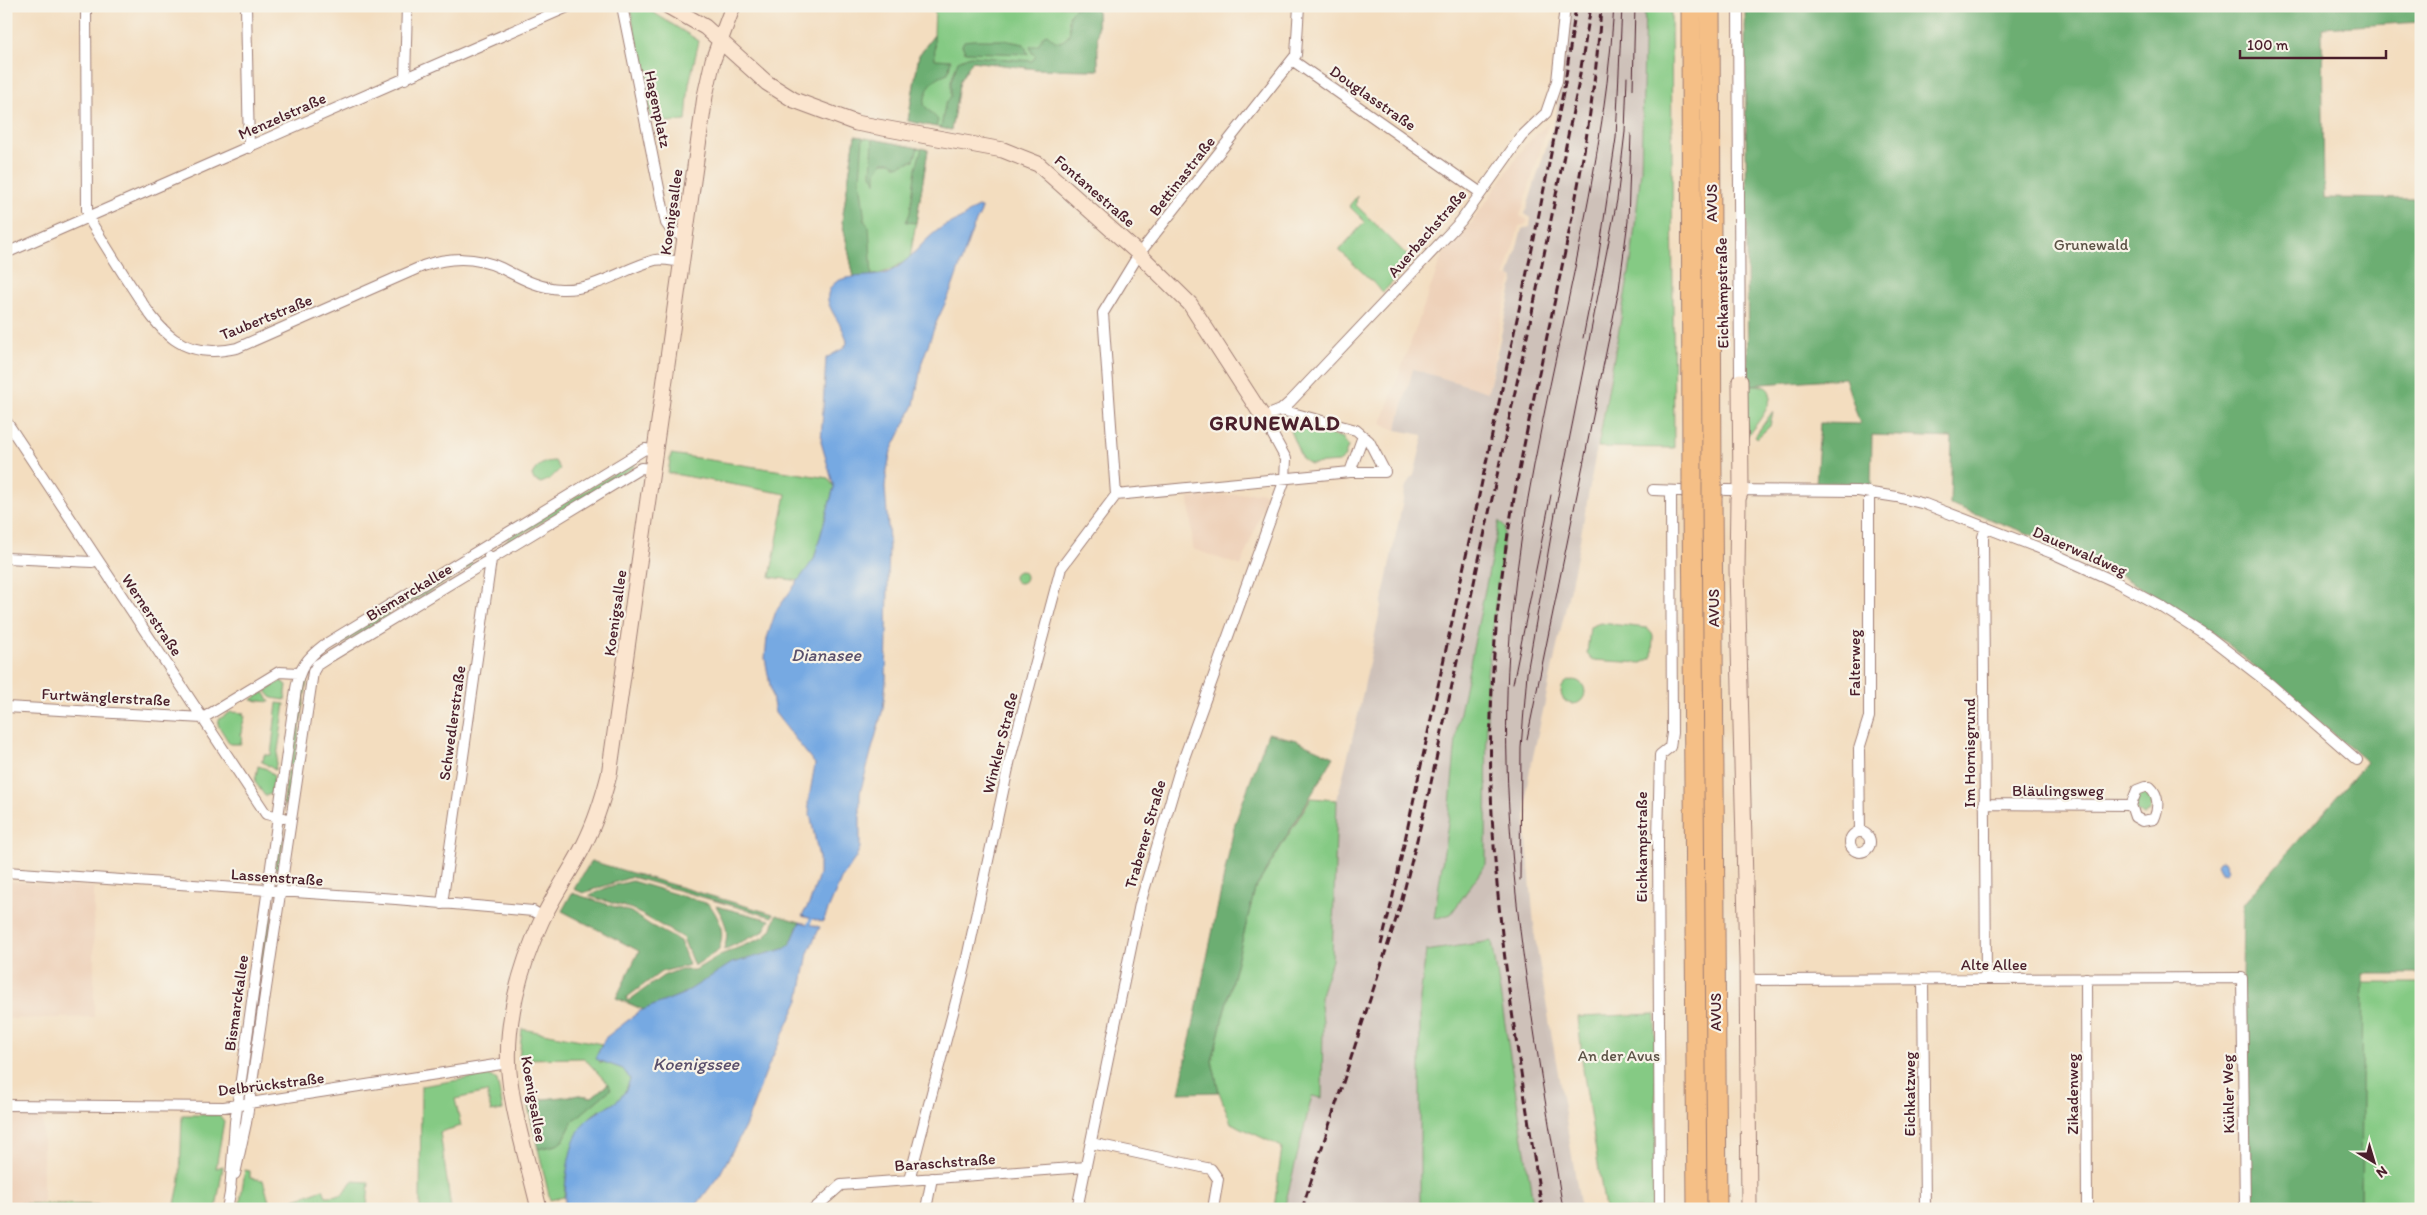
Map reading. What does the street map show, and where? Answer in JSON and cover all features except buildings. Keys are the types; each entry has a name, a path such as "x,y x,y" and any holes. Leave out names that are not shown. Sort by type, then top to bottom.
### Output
{"highway":[{"name":"AVUS","path":"1691,6 1684,490 1697,1209"},
{"name":"AVUS","path":"1710,6 1716,490 1718,1209"}],"street":[{"name":"Taubertstraße","path":"86,6 87,210 89,217 160,329 177,342 214,352 237,348 423,266 449,259 486,263 536,285 569,289 584,288 607,281 656,260 682,262"},
{"path":"246,6 249,148"},
{"path":"405,79 407,6"},
{"name":"Menzelstraße","path":"6,253 570,6"},
{"name":"Hagenplatz","path":"622,6 666,223 671,230 685,238"},
{"name":"Fontanestraße","path":"668,6 705,27 767,83 794,100 856,123 1003,150 1028,159 1059,181 1139,254 1190,304 1262,417 1286,460 1285,479"},
{"name":"Koenigsallee","path":"538,1206 512,1090 508,1063 509,1039 516,994 544,917 585,843 607,782 614,744 705,96 720,40 733,6"},
{"path":"1292,60 1296,55 1299,6"},
{"name":"Auerbachstraße","path":"1262,417 1281,410 1422,264 1461,221 1521,137 1549,109 1557,81 1565,6"},
{"name":"Eichkampstraße","path":"1738,6 1741,490 1738,499 1737,569 1747,980 1749,1209"},
{"name":"Douglasstraße","path":"1292,60 1481,193"},
{"name":"Bettinastraße","path":"1116,495 1103,313 1139,254 1292,60"},
{"path":"1116,495 1350,472 1385,472 1369,441 1356,430 1281,410"},
{"name":"Wernerstraße","path":"6,421 266,814 278,817"},
{"path":"1350,472 1363,436"},
{"name":"Bismarckallee","path":"243,1105 266,891 298,673 309,656 324,645 645,450 655,451"},
{"name":"Bismarckallee","path":"227,1209 280,892 311,677 317,665 641,468 652,469"},
{"name":"Trabener Straße","path":"1078,1209 1146,886 1180,769 1285,479"},
{"path":"1653,490 1684,490"},
{"name":"Eichkampstraße","path":"1660,1209 1658,830 1660,755 1670,747 1672,733 1684,490"},
{"path":"1716,490 1741,490"},
{"name":"Dauerwaldweg","path":"1741,490 1869,492 1911,500 1986,527 2085,567 2167,610 2228,651 2357,760"},
{"name":"Falterweg","path":"1860,832 1859,749 1869,717 1869,492"},
{"name":"Winkler Straße","path":"908,1180 965,967 1010,759 1061,568 1116,495"},
{"name":"Im Hornisgrund","path":"1986,527 1983,537 1986,979"},
{"path":"484,549 491,560"},
{"path":"6,558 92,562 97,560"},
{"name":"Schwedlerstraße","path":"442,904 491,560"},
{"path":"203,718 279,672 298,673"},
{"name":"Furtwänglerstraße","path":"6,707 203,718"},
{"name":"Bläulingsweg","path":"1984,804 2131,805"},
{"path":"278,817 290,818"},
{"name":"Lassenstraße","path":"6,872 533,911 544,917"},
{"name":"Zikadenweg","path":"2086,978 2087,1209"},
{"name":"Alte Allee","path":"1747,980 2242,978"},
{"name":"Kühler Weg","path":"2242,978 2245,1209"},
{"name":"Eichkatzweg","path":"1923,979 1925,1209"},
{"name":"Delbrückstraße","path":"6,1105 243,1105 508,1063"},
{"path":"1091,1144 1211,1169 1218,1179 1213,1209"},
{"name":"Baraschstraße","path":"814,1209 841,1185 1086,1167"},
{"path":"926,1209 932,1178"}],"shaded area":[{"path":"1571,6 1645,6 1641,170 1631,262 1577,556 1527,784 1526,830 1535,937 1581,1209 1284,1209 1312,1095 1322,1097 1323,1022 1320,998 1332,960 1337,800 1359,711 1406,486 1414,475 1423,438 1423,435 1396,430 1413,369 1488,392 1514,278 1509,276 1522,229 1530,227 1531,218 1525,214 1556,116"},
{"path":"1549,122 1520,216 1528,220 1526,224 1519,226 1505,276 1512,278 1501,318 1488,393 1413,369 1396,430 1381,424 1442,256 1472,222 1524,147"},
{"path":"1263,492 1267,497 1241,566 1193,549 1189,498"},
{"path":"6,881 94,887 94,1017 6,1019"},
{"path":"6,1114 43,1114 43,1203 6,1203"}],"green space":[{"path":"630,6 643,6 699,41 689,84 686,121 667,122 663,118 650,119"},
{"path":"935,6 1097,6 1098,70 1036,69 972,61 960,80 951,130 908,121 919,55 934,35"},
{"path":"1080,6 1097,6 1098,70 1036,69 972,61 960,80 951,130 941,128 945,105 951,96 951,81 958,61 970,56 1032,61 1036,56 1032,53 1030,47 1038,45 1044,35 1047,34 1055,41 1060,42 1066,38 1070,29 1070,14"},
{"path":"1645,6 1671,6 1674,448 1598,447 1631,262 1641,170"},
{"name":"Grunewald","path":"1745,6 2421,6 2421,22 2322,28 2324,198 2421,199 2421,974 2363,974 2361,1209 2246,1209 2242,978 2243,904 2367,762 2222,639 2170,605 2108,568 2053,543 1950,504 1952,438 1872,435 1871,487 1816,484 1820,423 1860,424 1845,378 1748,385"},
{"path":"934,35 935,59 951,60 948,73 942,75 931,84 925,99 924,105 938,120 936,127 908,121 919,55"},
{"path":"1003,40 1024,44 1028,54 965,52 962,45 964,41"},
{"path":"855,136 928,150 910,258 884,272 870,276 854,277 842,221"},
{"path":"855,136 863,137 860,179 865,222 869,226 872,277 854,277 842,221"},
{"path":"873,139 918,148 914,160 898,166 890,162 883,162 876,172 876,183 871,174"},
{"path":"922,148 928,150 916,223 906,222 910,213 916,168"},
{"path":"1357,196 1356,205 1413,261 1383,292 1339,250 1365,222 1349,206"},
{"path":"1752,385 1763,386 1769,391 1770,398 1768,406 1747,436 1746,390"},
{"path":"1773,411 1770,426 1757,438 1755,436"},
{"path":"1294,424 1343,438 1348,447 1344,458 1339,462 1311,464 1302,459 1290,431"},
{"path":"671,454 828,478 834,487 814,559 800,581 770,577 786,494 668,473"},
{"path":"555,461 560,469 550,479 541,483 534,480 532,475 538,467 544,463"},
{"path":"635,461 634,467 503,545 510,536"},
{"path":"1499,521 1505,528 1487,675 1486,864 1451,914 1434,919 1449,816 1457,727"},
{"path":"470,561 473,565 399,610 397,605"},
{"path":"1018,571 1022,571 1026,577 1022,583 1018,583 1014,579 1014,575"},
{"path":"387,612 389,616 334,649 332,646"},
{"path":"1600,623 1647,628 1653,635 1652,658 1642,663 1592,660 1587,654 1590,627"},
{"path":"322,652 324,655 308,672 294,765 289,765 302,679 310,664"},
{"path":"1573,680 1582,683 1585,692 1582,701 1573,704 1564,701 1561,692 1564,683"},
{"path":"281,681 287,685 285,700 272,698 266,691"},
{"path":"264,692 270,702 251,700"},
{"path":"277,703 285,704 275,770 261,761 263,761 264,755 271,755"},
{"path":"231,712 245,713 242,714 245,716 241,725 243,726 242,734 240,734 242,735 241,744 230,744 218,725 219,719"},
{"path":"1268,733 1296,740 1334,757 1255,889 1212,1061 1219,1092 1179,1093 1235,823"},
{"path":"258,766 267,769 274,776 271,794 265,796 255,782"},
{"path":"288,771 293,771 288,801 283,807"},
{"path":"2144,791 2151,797 2151,811 2144,816 2136,811 2136,797"},
{"path":"1311,798 1337,800 1332,960 1320,998 1323,1021 1322,1098 1312,1096 1284,1209 1274,1209 1282,1147 1231,1123 1219,1092 1212,1061 1255,889"},
{"path":"282,826 284,833 279,869 274,868"},
{"path":"591,861 773,914 772,917 632,877 583,893 574,889"},
{"path":"632,881 709,904 721,926 722,938 718,951 694,966 683,938 632,909 589,896 608,887"},
{"path":"572,893 631,912 650,925 680,941 689,965 661,972 626,998 628,1001 663,976 678,970 695,970 720,955 765,937 772,928 776,915 800,922 790,945 784,949 732,964 683,994 644,1010 616,998 639,951 562,911"},
{"path":"716,906 770,920 763,932 723,950 727,933"},
{"path":"268,914 272,915 263,978 258,977"},
{"path":"1492,941 1534,1209 1420,1209 1420,998 1426,951"},
{"path":"2362,983 2421,983 2421,1209 2361,1209"},
{"path":"257,989 261,990 246,1083 245,1081"},
{"name":"An der Avus","path":"1655,1014 1657,1209 1605,1209 1583,1069 1578,1017"},
{"path":"522,1029 602,1044 598,1051 599,1062 609,1063 622,1068 630,1079 626,1090 616,1102 591,1116 585,1123 575,1139 572,1149 564,1197 550,1200 527,1101 580,1095 592,1097 608,1084 584,1058 519,1059"},
{"path":"489,1075 497,1080 503,1110 491,1112 487,1092 455,1099 461,1126 440,1132 451,1209 420,1209 421,1086"},
{"path":"608,1084 611,1089 573,1121 563,1141 557,1145 538,1149 527,1101 580,1095 592,1097"},
{"path":"182,1115 219,1115 224,1121 216,1168 223,1166 216,1209 174,1209 180,1180"},
{"path":"245,1170 250,1171 250,1178 263,1180 269,1201 276,1206 323,1189 326,1196 342,1195 352,1181 369,1182 367,1209 239,1209"},
{"path":"6,1203 141,1206 159,1209 6,1209"}],"water":[{"name":"Dianasee","path":"978,207 981,208 981,212 973,228 951,291 936,323 922,362 914,405 891,451 885,487 889,540 886,682 883,709 860,793 860,848 855,859 842,877 823,922 802,916 810,902 819,874 819,858 808,804 815,764 775,713 765,658 767,638 776,611 814,559 834,487 821,442 826,358 844,348 847,343 843,330 829,305 828,294 837,281 845,278 881,275 896,268 941,228 962,218"},
{"path":"2220,860 2224,861 2228,870 2226,874 2221,873 2217,864"},
{"name":"Koenigssee","path":"800,922 820,927 808,953 799,1000 767,1069 745,1127 720,1174 698,1203 693,1209 565,1209 568,1162 575,1138 587,1120 618,1100 627,1088 630,1079 623,1069 595,1059 605,1038 640,1011 683,994 732,963 784,949 790,945"}],"waterway":[{"path":"809,924 811,919"}],"tram line":[{"path":"1563,1209 1518,913 1507,764 1507,689 1512,614 1522,537 1535,461 1596,159 1607,83 1614,6"},
{"path":"1583,338 1597,267 1616,138 1622,6"},
{"path":"1633,89 1635,6"},
{"path":"1520,880 1521,748 1527,673 1558,496 1617,200 1625,132 1627,77"},
{"path":"1527,739 1619,289 1628,221 1631,134"},
{"path":"1513,684 1551,495"}],"railway":[{"path":"1381,945 1532,249 1565,83 1576,6"},
{"path":"1302,1209 1400,907 1429,792 1536,294 1578,86 1591,6"},
{"path":"1542,1209 1502,937 1491,786 1493,667 1498,608 1508,532 1583,158 1594,82 1601,6"}],"district":[{"name":"GRUNEWALD","path":"1275,422"}]}
